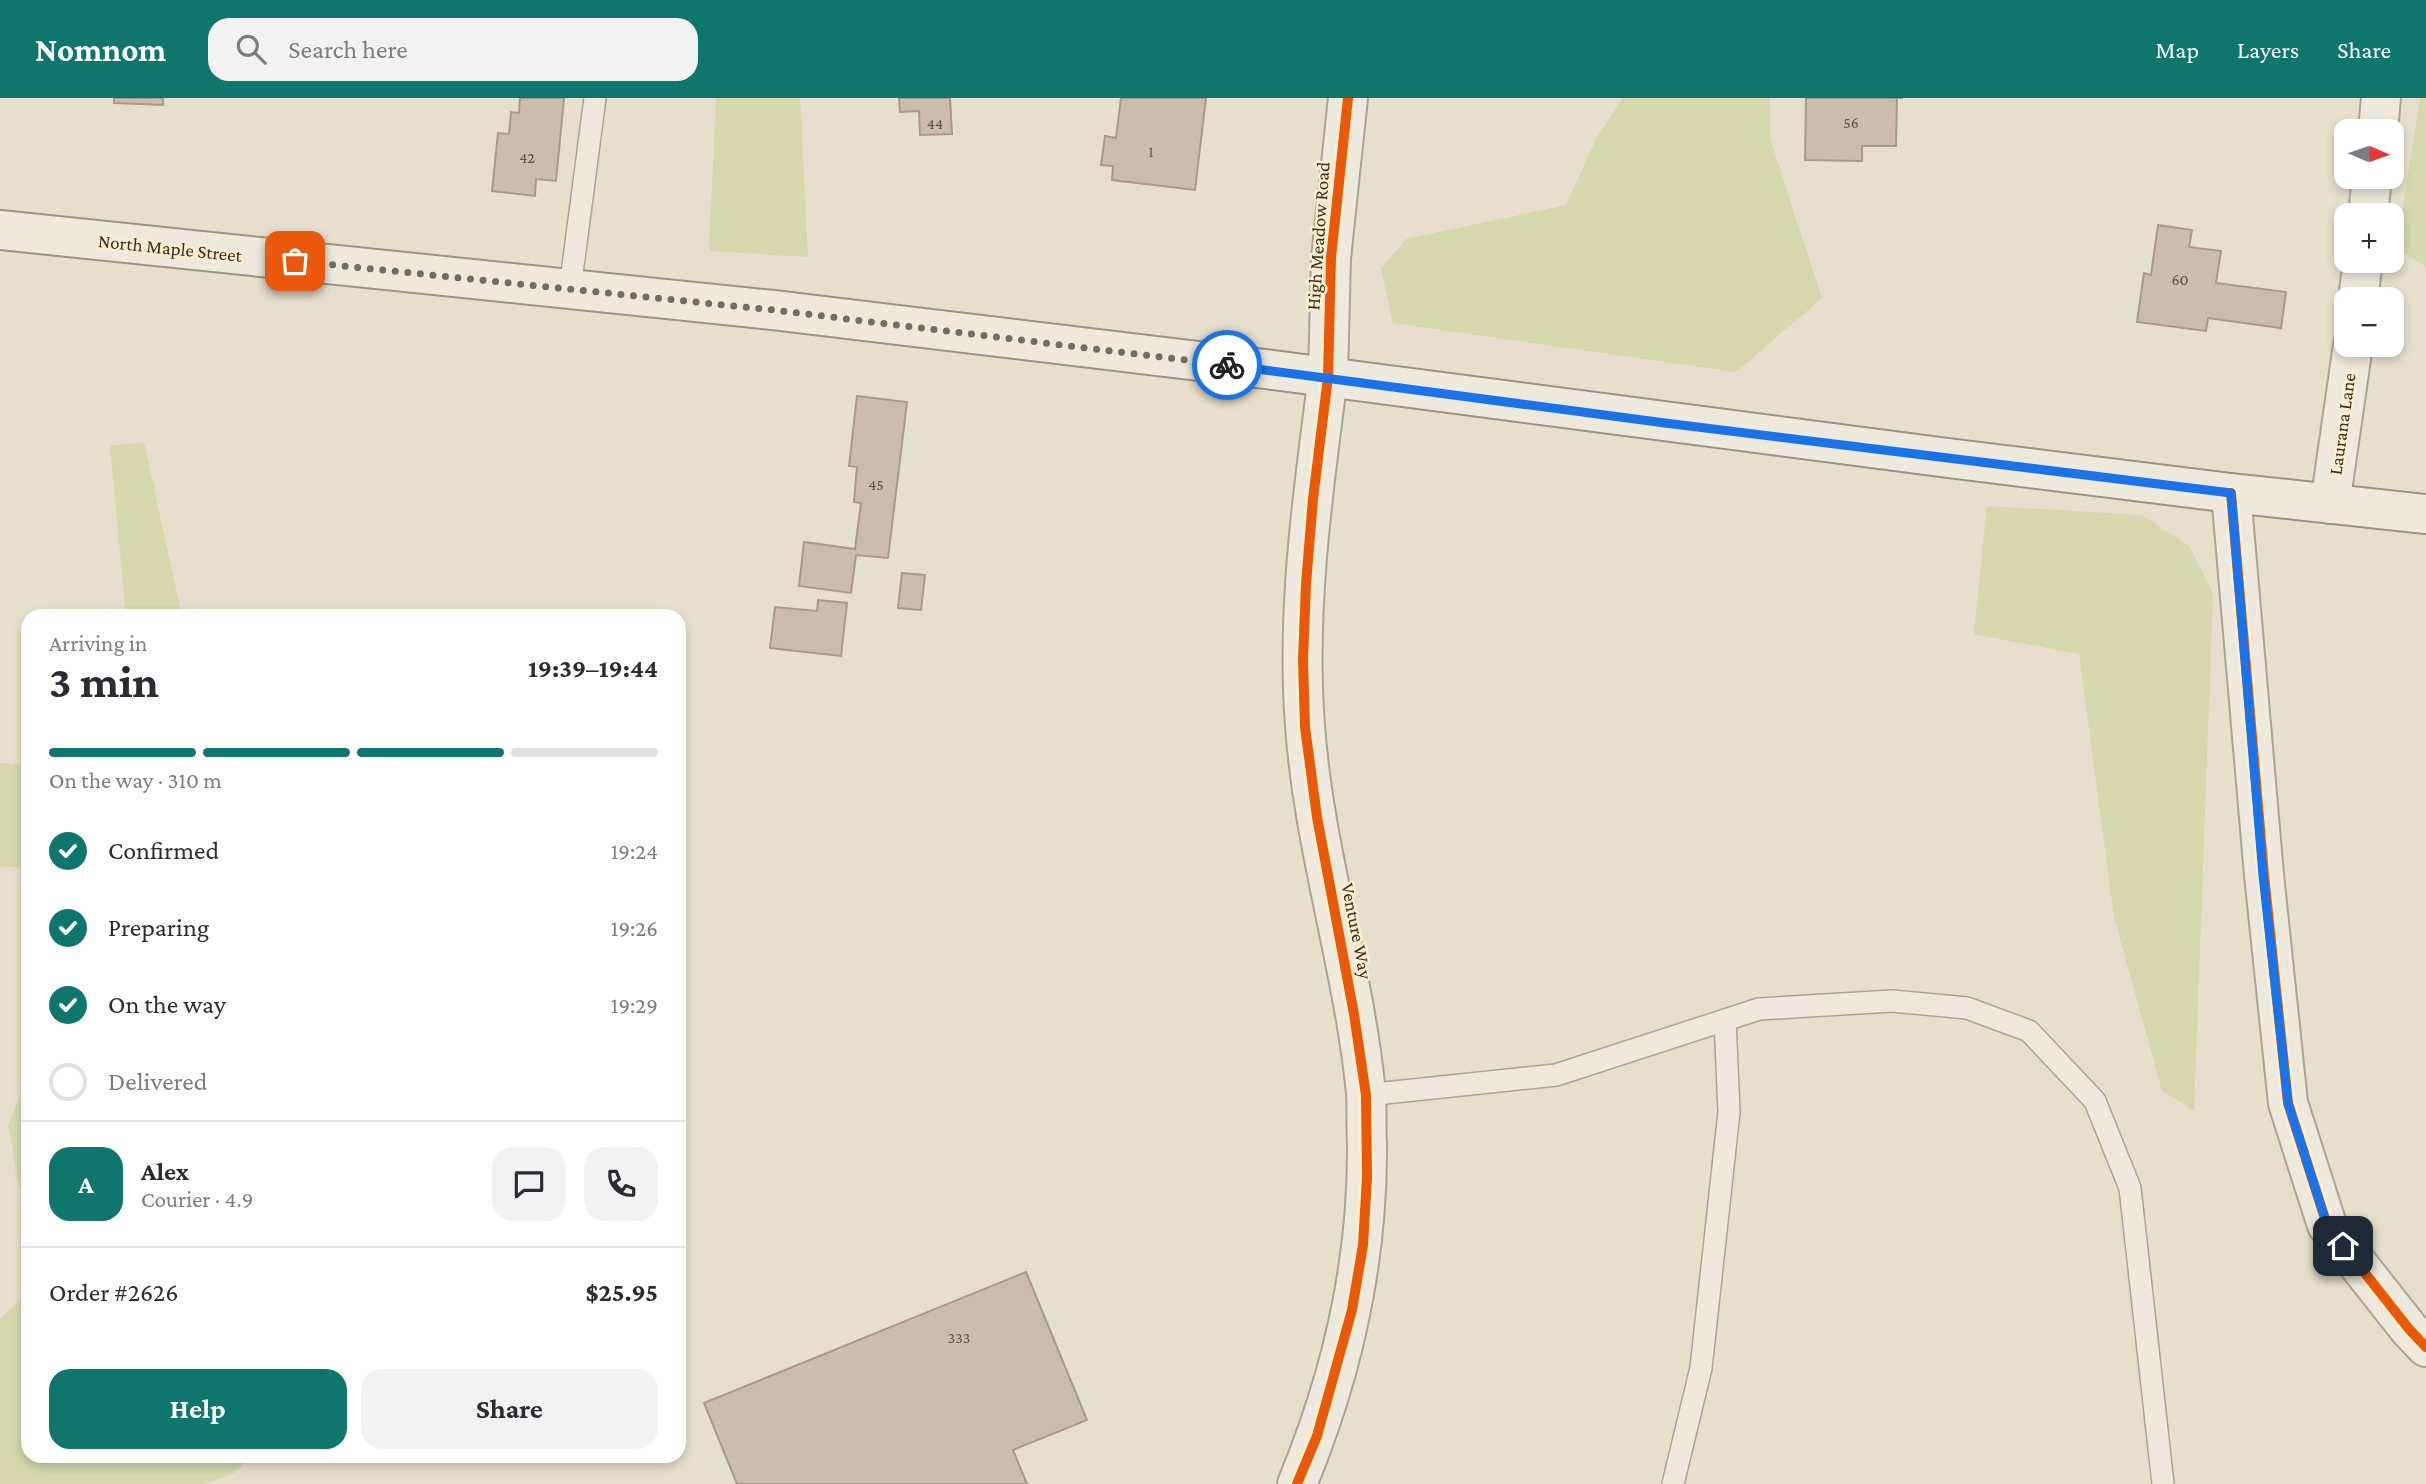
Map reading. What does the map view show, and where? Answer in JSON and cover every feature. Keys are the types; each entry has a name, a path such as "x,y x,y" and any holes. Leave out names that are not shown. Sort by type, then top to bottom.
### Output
{"street":[{"name":"High Meadow Road","path":"1328,377 1331,258 1348,98"},
{"path":"2379,119 2382,98"},
{"name":"North Maple Street","path":"0,230 773,310 1328,377 1678,425 2231,493 2426,514"},
{"name":"Laurana Lane","path":"2330,503 2351,357"},
{"name":"Venture Way","path":"1297,1484 1317,1436 1352,1310 1363,1245 1367,1177 1366,1095 1354,1014 1317,817 1305,727 1303,660 1306,584 1328,377"},
{"path":"2231,493 2263,875 2288,1103 2327,1225 2426,1347"}],"lane":[{"path":"570,289 595,98"},
{"path":"1366,1095 1556,1075 1759,1009 1892,1000 1967,1008 2029,1031 2095,1101 2130,1188 2162,1484"},
{"path":"1673,1484 1701,1368 1729,1112 1725,1020"}],"green space":[{"path":"716,98 800,98 808,257 709,251"},
{"path":"1623,98 1770,98 1770,139 1822,298 1736,372 1393,323 1381,269 1406,239 1566,205 1597,137"},
{"path":"2420,98 2426,98 2426,267 2404,252 2404,203"},
{"path":"144,442 180,609 125,609 110,446"},
{"path":"1987,506 2142,515 2189,546 2213,593 2194,1111 2162,1091 2114,917 2079,654 1974,634"},
{"path":"0,763 21,764 21,868 0,866"},
{"path":"21,1093 21,1190 18,1181 8,1125"},
{"path":"21,1299 21,1463 245,1463 231,1475 203,1484 0,1484 0,1319"}],"building":[{"path":"114,98 163,98 163,105 114,103"},
{"path":"520,98 564,98 556,181 536,179 535,196 492,191 498,133 509,134 511,112 519,113"},
{"path":"899,98 950,98 952,134 920,135 919,111 900,112"},
{"path":"1121,98 1206,98 1195,190 1112,180 1113,166 1101,165 1105,136 1116,138"},
{"path":"1806,98 1897,98 1896,146 1862,146 1862,161 1805,160"},
{"path":"2158,225 2192,230 2189,247 2221,251 2216,283 2286,292 2281,328 2208,318 2206,331 2137,322 2144,273 2151,275"},
{"path":"857,396 907,402 888,558 856,555 851,593 799,586 804,542 855,549 861,503 854,502 857,467 849,466"},
{"path":"902,573 925,575 921,610 898,608"},
{"path":"818,600 847,603 841,656 770,648 775,607 817,611"},
{"path":"1026,1272 1087,1420 1013,1450 1027,1484 737,1484 704,1403"}],"cycle path":[{"path":"1297,1484 1317,1436 1352,1310 1363,1245 1367,1177 1366,1095 1354,1014 1317,817 1305,727 1303,660 1313,499 1328,377 1331,258 1348,98"},
{"path":"2231,493 2264,875 2288,1103 2327,1225 2426,1347"}],"way so far":[{"path":"295,261 773,310 1227,365"}],"route":[{"path":"1227,365 1665,423 2231,493 2263,875 2288,1103 2327,1225 2343,1246"}]}
